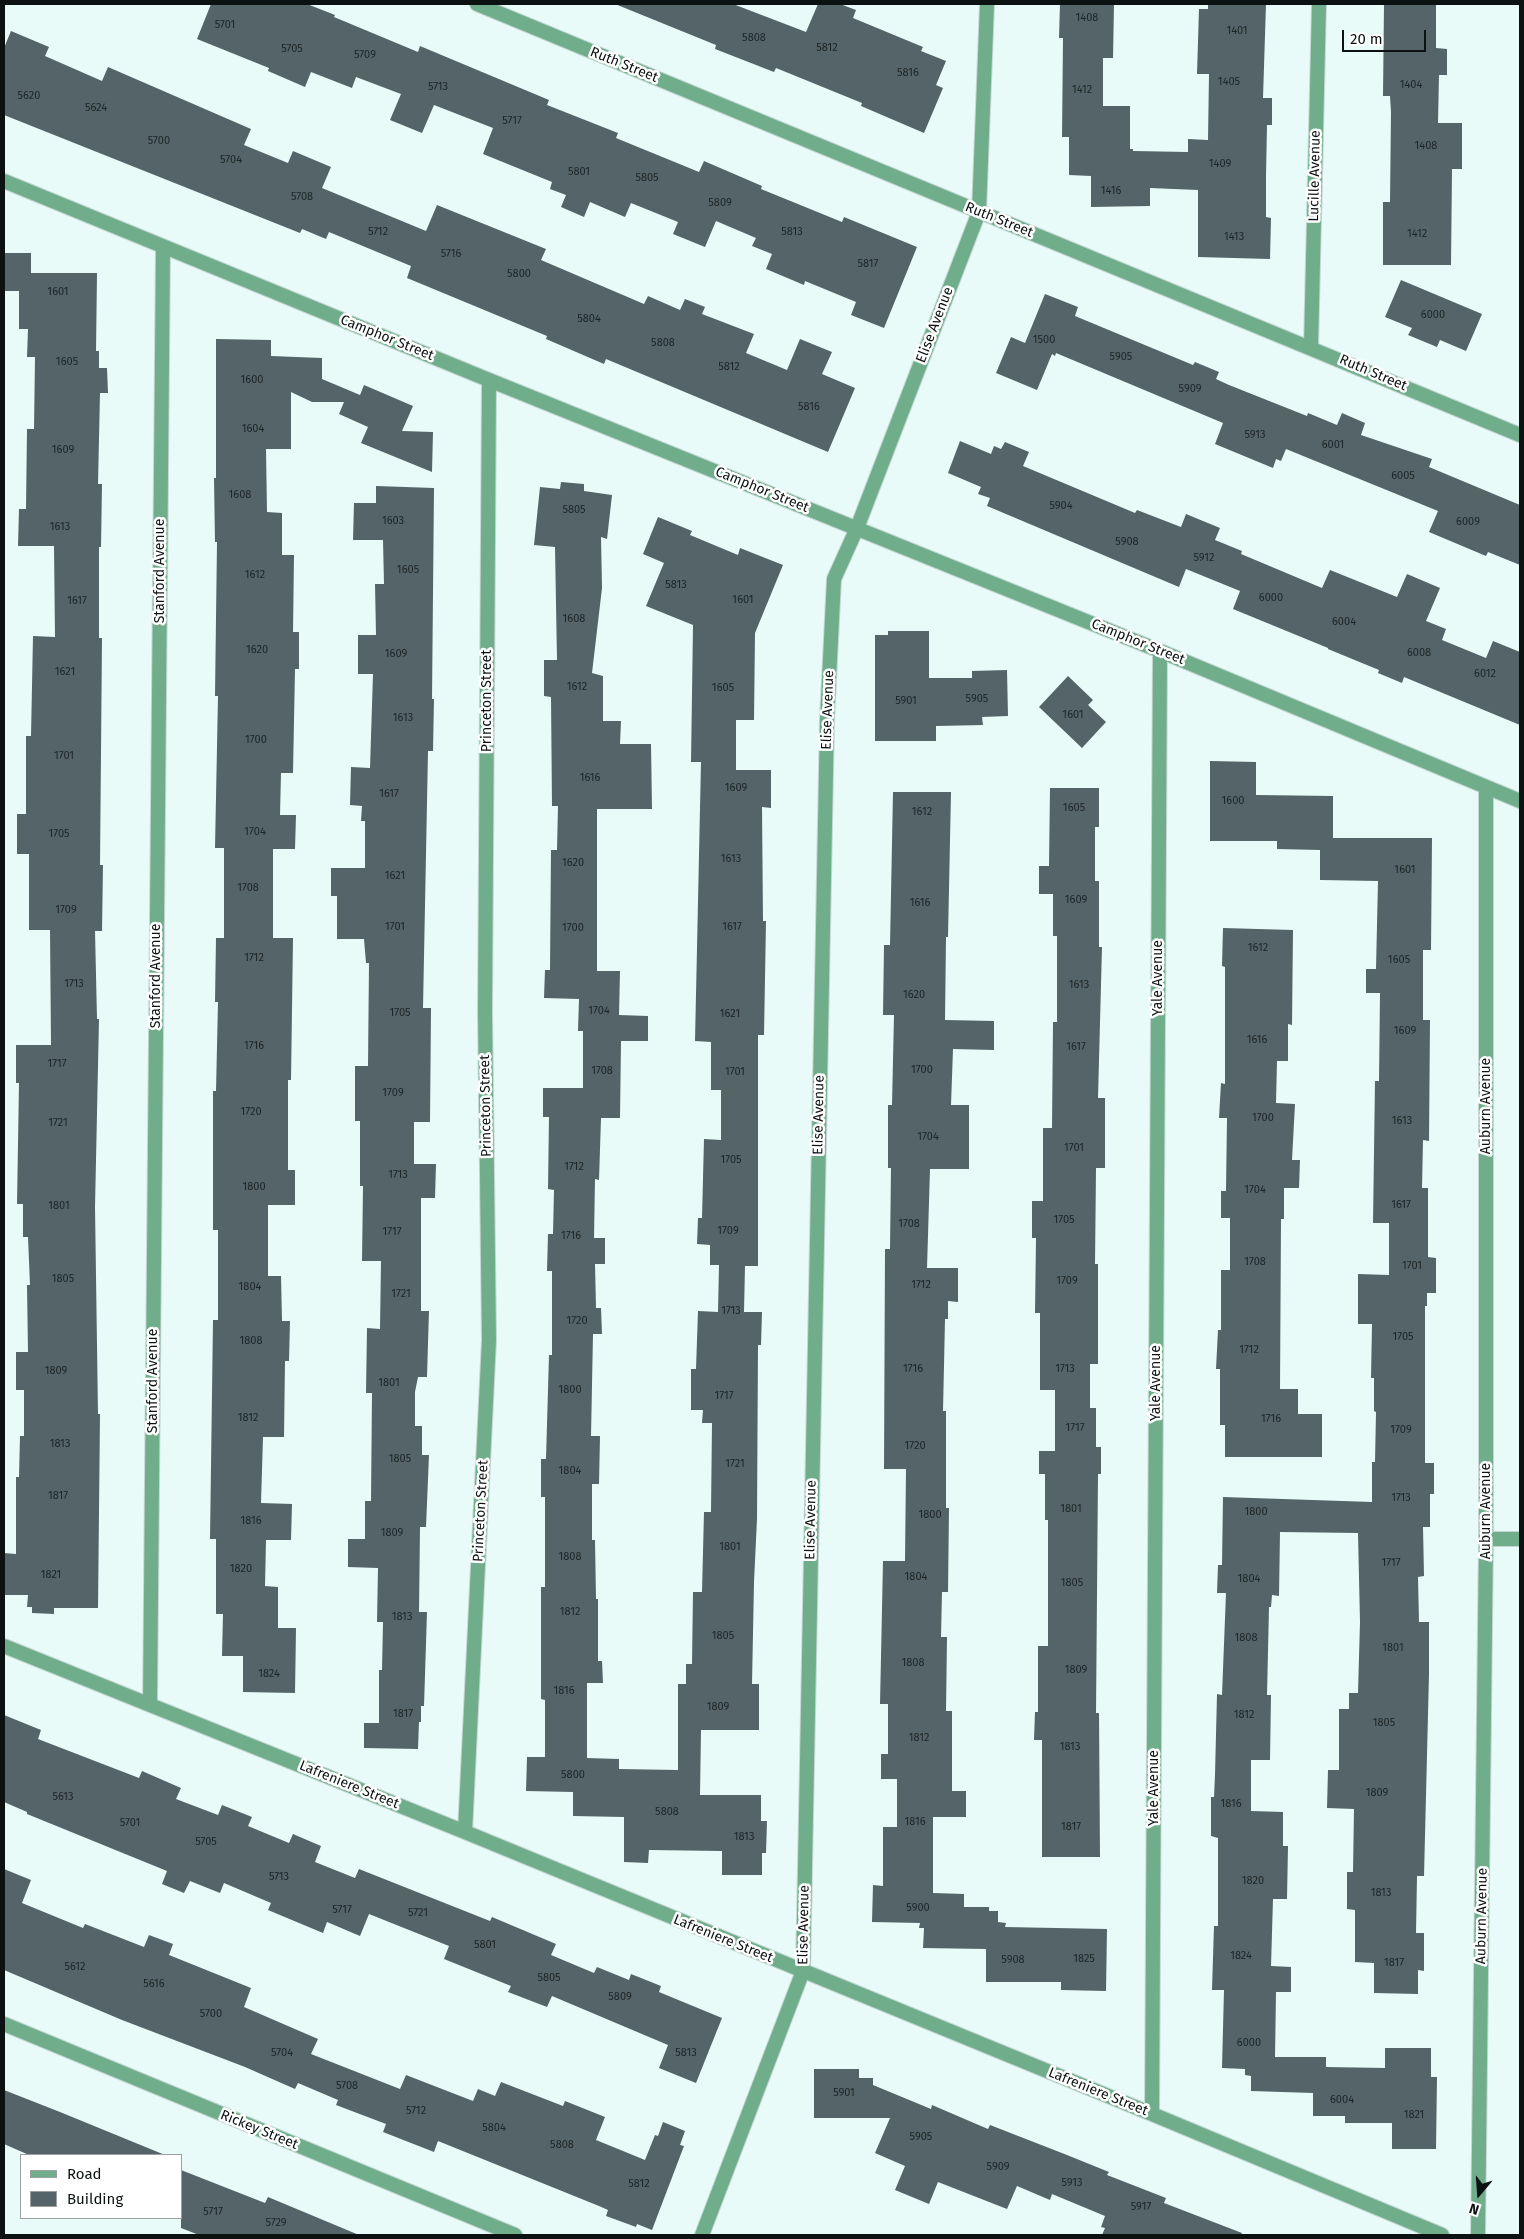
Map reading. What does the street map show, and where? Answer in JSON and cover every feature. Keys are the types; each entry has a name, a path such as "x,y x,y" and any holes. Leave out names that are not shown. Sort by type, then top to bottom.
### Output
{"street":[{"name":"Ruth Street","path":"477,4 1311,347 1520,435"},
{"name":"Elise Avenue","path":"702,2235 803,1972 827,720 834,580 857,528 979,212 987,4"},
{"name":"Lucille Avenue","path":"1311,347 1319,4"},
{"name":"Camphor Street","path":"4,181 489,380 1160,651 1520,801"},
{"name":"Stanford Avenue","path":"150,1704 163,247"},
{"name":"Princeton Street","path":"465,1832 489,1340 485,1011 489,380"},
{"name":"Yale Avenue","path":"1152,2114 1160,651"},
{"name":"Auburn Avenue","path":"1478,2235 1486,1539 1486,787"},
{"path":"1486,1539 1520,1538"},
{"name":"Lafreniere Street","path":"4,1646 465,1832 1442,2235"},
{"name":"Rickey Street","path":"4,2024 515,2235"}],"building":[{"path":"211,4 307,4 418,52 420,46 549,100 547,105 618,133 616,138 699,172 704,161 762,186 761,189 842,222 844,217 917,247 884,328 851,315 856,302 805,281 804,285 766,269 772,254 752,246 756,238 716,221 705,247 673,234 678,222 631,203 625,217 590,202 584,217 561,207 566,195 550,189 552,182 483,154 493,128 434,105 422,133 390,120 401,94 356,77 352,88 311,72 305,87 268,71 269,68 197,39"},
{"path":"615,4 733,4 806,32 818,4 840,4 856,10 853,18 923,47 921,51 946,61 936,85 943,88 924,133 861,106 862,103 776,68 774,72 715,49 716,45"},
{"path":"1060,4 1114,4 1113,58 1103,58 1103,106 1130,106 1130,149 1133,149 1133,151 1188,152 1188,139 1208,140 1209,74 1197,74 1199,9 1208,9 1208,4 1266,4 1263,98 1272,98 1272,125 1267,125 1266,176 1266,217 1271,218 1270,259 1198,257 1198,190 1150,188 1150,206 1091,207 1091,176 1069,175 1069,137 1062,137 1063,38 1059,38"},
{"path":"1384,4 1436,4 1436,48 1447,49 1447,75 1439,75 1438,123 1462,123 1462,169 1452,169 1451,265 1383,265 1383,202 1390,202 1391,112 1390,96 1383,96"},
{"path":"11,31 49,47 45,56 102,81 108,67 251,129 244,145 288,163 293,151 331,167 322,188 426,231 437,205 546,249 541,260 644,304 648,296 680,310 685,299 705,307 702,314 754,334 746,353 787,370 800,339 832,352 822,374 855,388 828,452 606,359 604,364 546,339 547,336 407,278 411,266 329,232 326,239 302,229 300,233 4,115 4,48"},
{"path":"4,253 31,253 31,273 97,273 96,351 99,351 99,368 107,368 108,393 100,393 98,484 102,484 101,547 99,547 99,638 102,638 100,865 103,865 102,931 95,931 97,1019 99,1019 95,1207 98,1414 100,1414 98,1608 54,1608 54,1614 32,1613 32,1607 27,1607 28,1595 4,1595 4,1553 16,1554 16,1477 19,1477 20,1436 24,1436 24,1390 16,1390 16,1352 28,1352 27,1285 30,1285 28,1237 23,1237 23,1204 17,1204 19,1083 16,1083 16,1045 51,1045 50,930 29,930 29,854 17,854 17,814 26,814 26,736 31,736 33,636 55,637 54,546 18,546 19,509 26,509 27,429 34,429 35,357 27,357 28,329 19,329 19,291 4,291"},
{"path":"1401,280 1482,314 1466,351 1440,340 1437,347 1408,335 1412,328 1385,317"},
{"path":"1045,294 1078,307 1075,316 1193,365 1195,362 1219,372 1216,379 1229,385 1307,416 1308,413 1337,425 1342,413 1365,423 1361,435 1432,459 1429,467 1520,505 1520,565 1488,552 1486,556 1429,532 1438,511 1286,449 1281,461 1276,459 1273,468 1215,444 1223,423 1056,353 1055,356 1052,354 1037,390 996,373 1011,337 1025,343"},
{"path":"216,339 271,340 271,356 322,358 322,379 360,395 364,385 413,406 402,431 433,432 432,472 361,443 368,427 339,414 344,402 312,402 291,392 291,449 266,449 267,512 282,513 282,555 294,555 293,632 299,632 299,669 295,669 293,773 281,773 280,815 296,815 295,849 273,849 273,938 293,938 291,1080 288,1080 288,1170 295,1170 295,1205 268,1205 268,1276 281,1276 282,1321 290,1321 289,1361 285,1361 284,1437 263,1437 261,1503 292,1504 291,1540 266,1540 265,1586 278,1587 278,1628 296,1628 295,1693 243,1692 243,1656 222,1656 223,1614 216,1614 216,1539 210,1539 213,1320 218,1320 218,1230 213,1230 213,1091 216,1091 218,1002 215,1002 216,938 224,938 224,848 215,848 218,696 215,696 217,542 215,542 214,478 216,478"},
{"path":"960,441 991,454 994,446 1001,449 1005,442 1029,452 1023,466 1135,513 1137,510 1181,527 1186,514 1220,528 1215,540 1242,551 1241,554 1322,588 1330,570 1397,597 1407,574 1440,588 1426,621 1446,629 1442,640 1486,658 1493,641 1520,652 1520,725 1404,677 1402,683 1378,673 1379,670 1233,609 1240,591 1186,569 1179,587 987,506 990,498 978,494 981,487 948,473"},
{"path":"561,482 584,484 584,491 612,495 607,539 601,537 602,588 592,673 603,676 603,721 621,721 620,744 651,744 652,809 597,809 597,971 620,971 619,1015 648,1016 648,1041 621,1041 620,1118 601,1118 599,1180 595,1179 594,1238 605,1238 605,1264 595,1264 596,1308 601,1308 602,1334 593,1334 591,1436 600,1436 599,1484 592,1484 592,1540 595,1540 596,1599 598,1599 598,1661 602,1661 603,1683 587,1683 587,1758 619,1759 619,1769 678,1770 678,1684 686,1684 686,1664 692,1664 693,1592 702,1592 704,1512 711,1512 712,1423 702,1423 703,1410 691,1410 691,1369 696,1369 698,1311 718,1312 719,1265 710,1265 710,1245 697,1244 698,1218 702,1218 704,1139 721,1140 721,1090 711,1090 711,1042 695,1041 701,762 691,762 693,625 646,606 664,563 643,554 658,517 692,531 690,535 738,555 740,548 783,565 755,633 754,720 736,720 736,770 771,770 771,808 762,807 763,921 766,921 764,1035 758,1035 758,1266 745,1266 744,1312 762,1312 761,1345 758,1345 757,1519 752,1684 759,1684 759,1730 701,1730 700,1795 761,1795 761,1821 767,1821 766,1853 762,1853 762,1875 722,1875 722,1851 649,1850 648,1863 624,1862 624,1817 573,1816 573,1792 526,1791 527,1757 545,1757 545,1700 541,1699 541,1587 545,1587 545,1497 541,1497 541,1459 546,1459 549,1355 552,1355 552,1271 547,1271 548,1234 553,1234 554,1190 548,1189 549,1117 543,1117 543,1088 583,1088 583,1031 578,1031 579,999 544,998 545,970 550,970 551,850 557,850 558,806 552,806 551,697 544,696 544,660 557,660 555,547 534,545 540,487 560,489"},
{"path":"376,486 434,488 433,751 428,751 423,1008 431,1008 430,1122 414,1122 414,1164 436,1164 435,1198 421,1198 421,1311 429,1311 427,1377 418,1377 415,1392 415,1426 422,1426 422,1455 429,1455 426,1527 420,1527 419,1612 427,1612 424,1706 421,1706 418,1749 364,1748 364,1723 379,1723 379,1670 382,1670 383,1622 377,1622 378,1568 348,1567 348,1539 365,1539 365,1501 371,1501 372,1393 366,1393 367,1328 380,1329 381,1261 362,1261 363,1186 360,1186 360,1121 355,1121 355,1066 368,1066 369,963 366,963 364,939 337,939 337,896 331,896 331,868 365,868 365,821 361,821 362,806 350,805 351,767 370,768 373,674 358,674 358,635 376,635 375,584 384,584 383,540 353,540 354,503 376,503"},
{"path":"888,631 929,631 929,678 972,678 972,671 1007,670 1008,716 982,717 983,725 936,726 936,741 875,741 875,635 888,635"},
{"path":"1068,676 1093,700 1088,705 1106,722 1082,748 1039,707"},
{"path":"1210,761 1256,762 1256,795 1333,796 1333,838 1432,838 1431,950 1423,950 1423,1020 1430,1020 1429,1141 1423,1140 1422,1188 1428,1188 1428,1257 1436,1258 1436,1293 1427,1293 1427,1306 1425,1306 1425,1463 1434,1463 1434,1494 1430,1494 1430,1527 1423,1527 1424,1576 1418,1577 1419,1622 1429,1622 1429,1674 1424,1876 1417,1876 1416,1933 1424,1933 1424,1971 1418,1970 1418,1994 1374,1993 1374,1963 1355,1962 1355,1910 1347,1909 1347,1872 1353,1872 1354,1809 1327,1808 1328,1770 1339,1770 1339,1709 1349,1709 1349,1693 1358,1693 1360,1622 1358,1533 1280,1532 1279,1596 1272,1595 1271,1607 1269,1607 1267,1695 1271,1695 1270,1760 1251,1760 1251,1811 1283,1812 1283,1846 1288,1846 1287,1899 1273,1899 1271,1966 1291,1967 1291,1992 1276,1992 1275,2057 1326,2057 1326,2067 1385,2068 1385,2048 1431,2048 1431,2077 1437,2077 1436,2149 1392,2149 1392,2123 1345,2123 1345,2116 1313,2116 1313,2093 1251,2091 1251,2076 1245,2075 1245,2069 1222,2068 1224,1990 1212,1990 1214,1926 1218,1926 1218,1838 1211,1836 1211,1797 1214,1797 1217,1694 1222,1695 1226,1593 1217,1593 1218,1565 1222,1565 1223,1497 1372,1502 1372,1462 1375,1462 1376,1412 1374,1411 1374,1378 1371,1378 1372,1324 1358,1324 1358,1274 1389,1275 1389,1223 1373,1223 1375,1081 1379,1081 1380,993 1366,993 1366,969 1376,969 1378,881 1320,880 1320,850 1277,849 1277,841 1210,841"},
{"path":"1050,788 1099,788 1099,827 1095,827 1095,881 1099,881 1099,947 1102,947 1098,1098 1105,1098 1105,1168 1096,1168 1095,1264 1098,1264 1098,1364 1090,1364 1090,1408 1096,1408 1096,1447 1101,1447 1101,1474 1098,1474 1096,1713 1099,1713 1100,1857 1042,1857 1042,1740 1034,1740 1035,1712 1038,1712 1038,1646 1048,1646 1048,1520 1045,1520 1045,1474 1039,1474 1039,1451 1055,1451 1055,1390 1040,1390 1040,1313 1035,1313 1036,1238 1032,1238 1032,1201 1043,1201 1043,1128 1052,1128 1053,1022 1057,1022 1057,936 1053,936 1053,894 1039,894 1039,866 1049,866"},
{"path":"893,792 951,792 945,1020 994,1021 994,1050 953,1049 951,1105 969,1105 969,1169 930,1169 927,1268 958,1268 958,1302 948,1301 948,1319 945,1319 943,1411 946,1411 946,1508 949,1508 948,1592 942,1592 941,1637 947,1637 946,1711 952,1711 952,1791 966,1791 966,1817 933,1817 933,1893 964,1894 964,1907 989,1907 989,1911 998,1911 998,1922 1006,1923 1005,1927 1107,1929 1106,1991 1061,1990 1061,1982 986,1982 986,1949 923,1948 924,1928 919,1928 920,1923 872,1922 873,1885 883,1886 883,1827 897,1827 897,1779 881,1779 881,1754 888,1754 888,1704 880,1704 883,1561 905,1561 906,1469 884,1469 885,1249 890,1249 891,1168 888,1168 888,1105 892,1105 894,1015 883,1015 884,945 890,945"},
{"path":"1223,928 1293,930 1292,1025 1288,1024 1288,1061 1277,1061 1276,1103 1295,1104 1292,1160 1300,1160 1299,1188 1284,1188 1284,1219 1281,1219 1280,1389 1298,1389 1298,1414 1322,1414 1322,1457 1225,1457 1225,1425 1220,1425 1220,1369 1216,1369 1218,1330 1221,1330 1221,1270 1230,1270 1230,1218 1221,1218 1221,1191 1226,1191 1227,1118 1219,1118 1221,1083 1225,1084"},
{"path":"4,1715 41,1730 38,1739 139,1778 142,1771 181,1788 176,1799 218,1815 222,1805 252,1817 248,1826 289,1843 293,1834 321,1846 315,1862 355,1878 359,1869 490,1921 492,1917 556,1944 551,1955 594,1973 597,1967 629,1980 631,1974 661,1986 659,1992 722,2018 696,2083 659,2068 668,2045 552,1996 547,2007 508,1992 511,1986 444,1959 449,1946 369,1914 360,1936 327,1922 323,1933 268,1910 271,1903 224,1883 220,1893 190,1881 184,1893 162,1884 167,1871 27,1814 27,1812 4,1802"},
{"path":"4,1869 31,1880 22,1903 83,1928 85,1924 144,1947 149,1935 173,1944 169,1955 251,1988 244,2007 318,2039 311,2054 400,2089 406,2075 473,2101 478,2089 495,2096 501,2082 563,2106 565,2101 605,2117 596,2140 645,2160 655,2135 658,2136 663,2122 685,2131 680,2145 684,2146 652,2230 637,2224 636,2227 606,2216 608,2210 438,2141 434,2152 383,2132 386,2124 336,2105 338,2100 298,2083 295,2089 245,2067 122,2020 4,1970"},
{"path":"814,2069 859,2069 859,2078 873,2078 873,2085 931,2109 932,2105 988,2129 990,2125 1067,2155 1109,2172 1107,2175 1166,2198 1164,2203 1242,2233 1241,2235 1102,2235 1105,2228 1101,2227 1105,2216 1052,2194 1050,2200 1017,2186 1007,2209 938,2182 929,2204 895,2190 905,2166 875,2153 890,2118 814,2118"},
{"path":"4,2090 163,2154 27,2154 4,2144"},
{"path":"182,2170 265,2203 268,2197 359,2235 199,2235 181,2228"}]}
